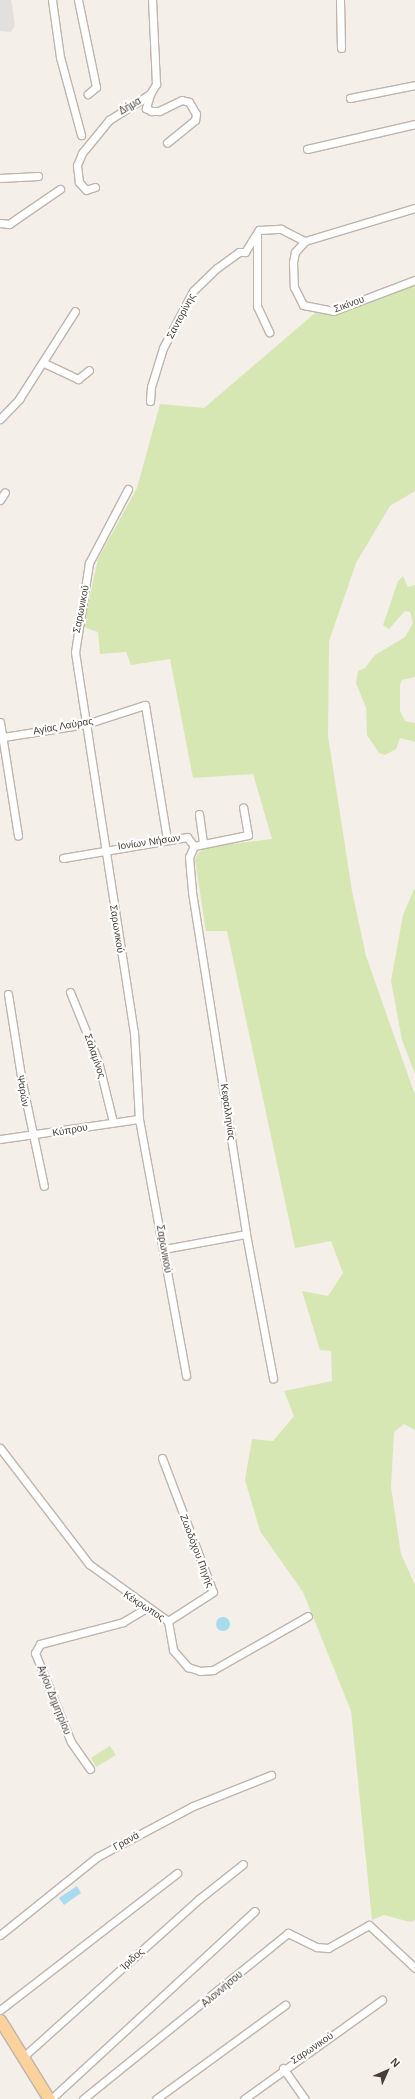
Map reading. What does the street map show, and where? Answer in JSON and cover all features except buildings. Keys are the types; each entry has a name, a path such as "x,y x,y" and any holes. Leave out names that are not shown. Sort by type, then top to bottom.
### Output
{"main road":[{"path":"0,2020 50,2099"}],"street":[{"path":"52,0 60,57 81,135"},
{"path":"78,0 96,87 88,94"},
{"name":"Δήμα","path":"95,187 86,190 79,182 76,165 82,153 109,120 150,94 157,78 152,0"},
{"path":"340,0 341,48"},
{"path":"350,98 415,85"},
{"path":"150,94 146,108 151,111 159,111 182,100 189,102 196,114 195,120 167,143"},
{"path":"307,149 415,124"},
{"path":"0,178 38,176"},
{"path":"0,223 9,224 60,189"},
{"path":"269,332 257,306 257,234 264,228 281,229 305,241 415,208"},
{"name":"Σαντορίνης","path":"150,401 151,387 163,348 193,291 217,268 239,252 245,252 257,234"},
{"name":"Σικίνου","path":"305,241 296,252 293,262 294,287 303,305 333,311 415,280"},
{"path":"0,419 20,399 44,363 75,311"},
{"path":"44,363 78,379 89,370"},
{"name":"Σαρωνικού","path":"128,489 89,563 76,634 76,669 134,1032 139,1119 164,1249 186,1376"},
{"path":"0,500 5,492"},
{"name":"Αγίας Λαύρας","path":"3,737 86,724 145,706 167,839"},
{"path":"0,722 18,836"},
{"name":"Ιονίων Νήσων","path":"63,858 104,849 167,839 187,837 194,846 248,835 242,807"},
{"path":"199,814 203,843"},
{"name":"Κεφαλληνίας","path":"194,846 189,857 192,892 246,1234 273,1378"},
{"name":"Σαλαμίνος","path":"70,992 98,1060 113,1122"},
{"name":"Ψαρών","path":"8,994 32,1136 44,1186"},
{"name":"Κύπρου","path":"0,1139 32,1136 139,1119"},
{"path":"164,1249 246,1234"},
{"name":"Κέκρωπος","path":"0,1448 88,1564 146,1608 168,1622 173,1650 188,1667 200,1671 213,1670 253,1650 308,1616"},
{"name":"Ζωοδόχου Πηγής","path":"162,1458 213,1592 168,1622"},
{"name":"Αγίου Δημητρίου","path":"90,1769 71,1742 35,1653 40,1644 123,1622 146,1608"},
{"name":"Γρανά","path":"0,1936 97,1857 199,1803 271,1775"},
{"name":"Ίριδος","path":"23,2057 199,1899 243,1864"},
{"path":"0,2010 177,1873"},
{"path":"50,2099 255,1911"},
{"name":"Αλοννήσου","path":"83,2099 288,1933 317,1948 328,1948 369,1926 415,1968"},
{"name":"Σαρωνικού","path":"244,2099 283,2068 382,2000"},
{"path":"156,2099 285,2005"},
{"path":"283,2068 305,2099"}],"green space":[{"path":"415,284 415,491 390,506 356,563 329,641 328,736 352,891 366,956 415,1095 415,1430 404,1424 394,1432 391,1487 401,1554 415,1585 415,1920 410,1922 384,1915 372,1920 351,1711 303,1592 260,1531 245,1480 252,1439 273,1441 294,1416 284,1391 332,1381 331,1351 320,1350 302,1291 328,1296 343,1273 331,1241 295,1248 227,931 206,931 195,860 198,853 206,847 272,839 253,774 193,778 170,659 131,665 126,652 100,654 98,632 83,627 98,559 137,488 160,404 204,408 315,313 333,314"},
{"path":"403,576 408,587 415,585 415,677 402,680 400,685 400,711 405,721 415,723 415,742 400,738 396,749 385,755 379,753 367,735 366,708 356,683 358,671 365,668 375,655 405,637 413,623 410,612 405,611 389,629 383,625 398,581"},
{"path":"415,887 415,1074 402,1040 391,981 403,915"},
{"path":"110,1746 116,1755 96,1767 91,1758"}],"shaded area":[{"path":"0,0 11,0 15,26 11,32 0,31"}],"water":[{"path":"223,1617 228,1619 230,1624 228,1629 223,1631 218,1629 216,1624 218,1619"},
{"path":"77,1886 81,1893 64,1905 59,1898"}]}
